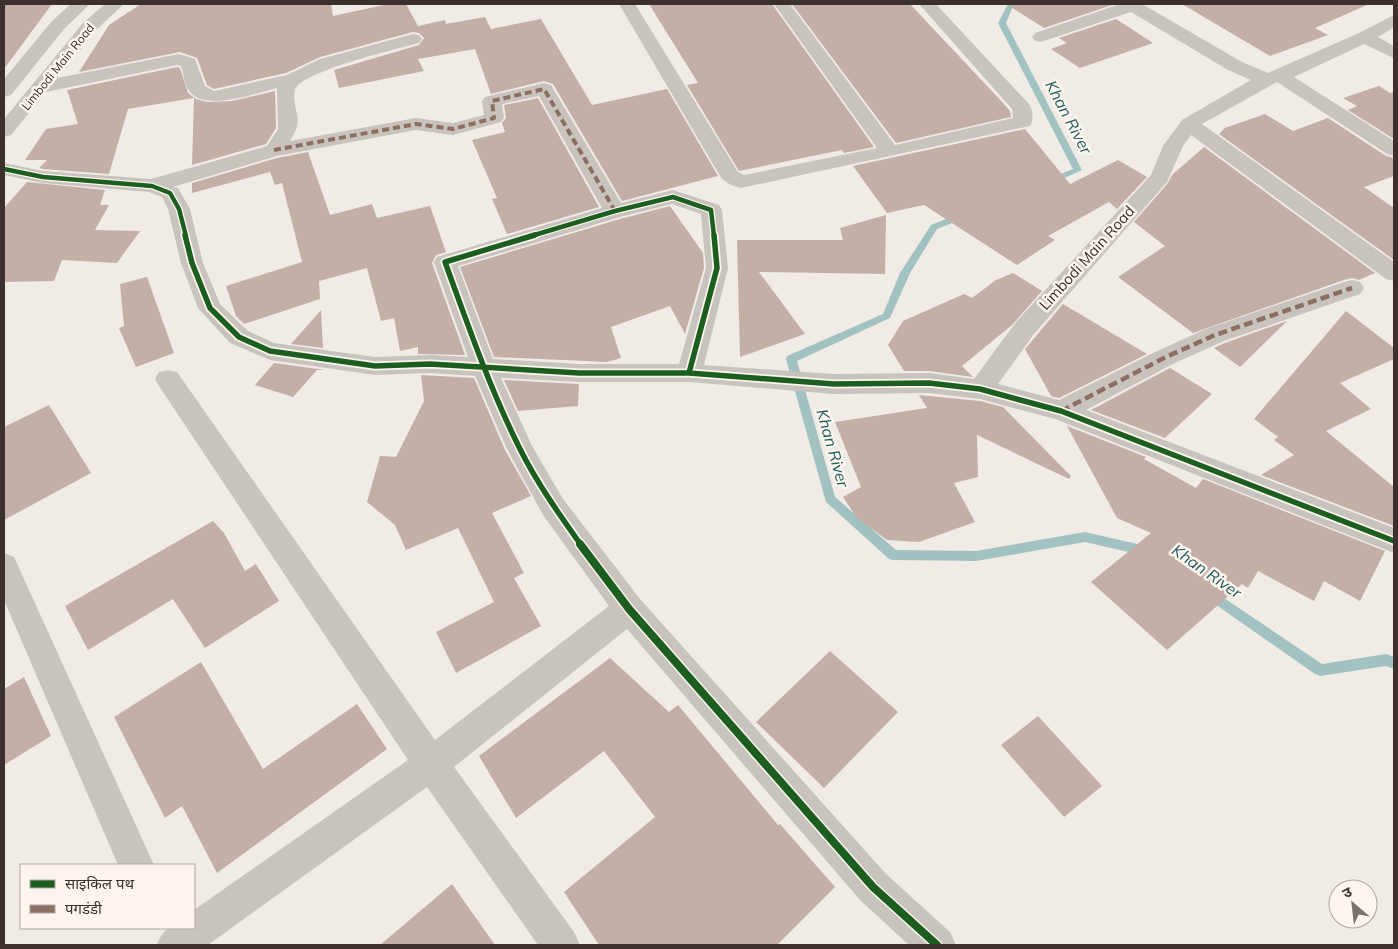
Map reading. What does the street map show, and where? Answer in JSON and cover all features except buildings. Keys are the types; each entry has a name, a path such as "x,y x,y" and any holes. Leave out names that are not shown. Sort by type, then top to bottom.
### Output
{"street":[{"name":"Limbodi Main Road","path":"4,91 58,25 81,4"},
{"name":"Limbodi Main Road","path":"4,131 41,88 89,26 115,4"},
{"path":"628,4 730,176 741,182 890,152 1022,122 1024,116 1022,108 927,4"},
{"path":"782,4 890,152"},
{"path":"1040,37 1131,5 1235,66 1266,76 1394,150"},
{"name":"Limbodi Main Road","path":"980,389 1025,328 1160,177 1173,146 1189,124 1266,76 1365,37 1394,20"},
{"path":"1365,37 1394,53"},
{"path":"41,88 179,59 189,63 195,89 202,94 213,97 293,78 326,63 413,39"},
{"path":"274,150 288,128 286,89 293,78"},
{"path":"152,186 274,150 416,124 453,129 494,118 492,101 544,89 615,211"},
{"path":"1189,124 1394,273"},
{"path":"4,169 43,177 152,186 170,193 179,209 192,263 210,308 239,338 270,351 375,366 484,367 579,373 689,372 817,383 930,383 980,389 1061,411 1394,542"},
{"path":"689,372 717,268 711,210 673,197 615,211 445,262 484,367 520,449 554,507 629,609 873,887 937,945"},
{"path":"1061,411 1166,357 1215,335 1352,288"},
{"path":"168,379 431,764 560,945"},
{"path":"4,566 136,864"},
{"path":"176,945 431,764 629,609"},
{"path":"163,929 171,945"}],"waterway":[{"name":"Khan River","path":"1011,4 1002,23 1078,170 1051,181"},
{"name":"Khan River","path":"962,216 934,227 905,273 887,316 791,359 830,499 893,555 976,556 1085,537 1146,551"},
{"name":"Khan River","path":"1209,593 1320,670 1386,660 1394,663"}],"marked path":[{"path":"274,150 416,124 453,129 494,118 492,101 544,89 615,211"},
{"path":"1061,411 1166,357 1215,335 1352,288"}],"cycle path":[{"path":"4,169 43,177 152,186 170,193 179,209 192,263 210,308 239,337 270,351 375,366 430,364 579,373 689,373 834,384 929,383 980,389 1061,411 1394,541"},
{"path":"689,373 717,268 711,210 673,197 615,211 445,262 484,367 520,449 553,507 629,609 873,887 937,945"}]}
